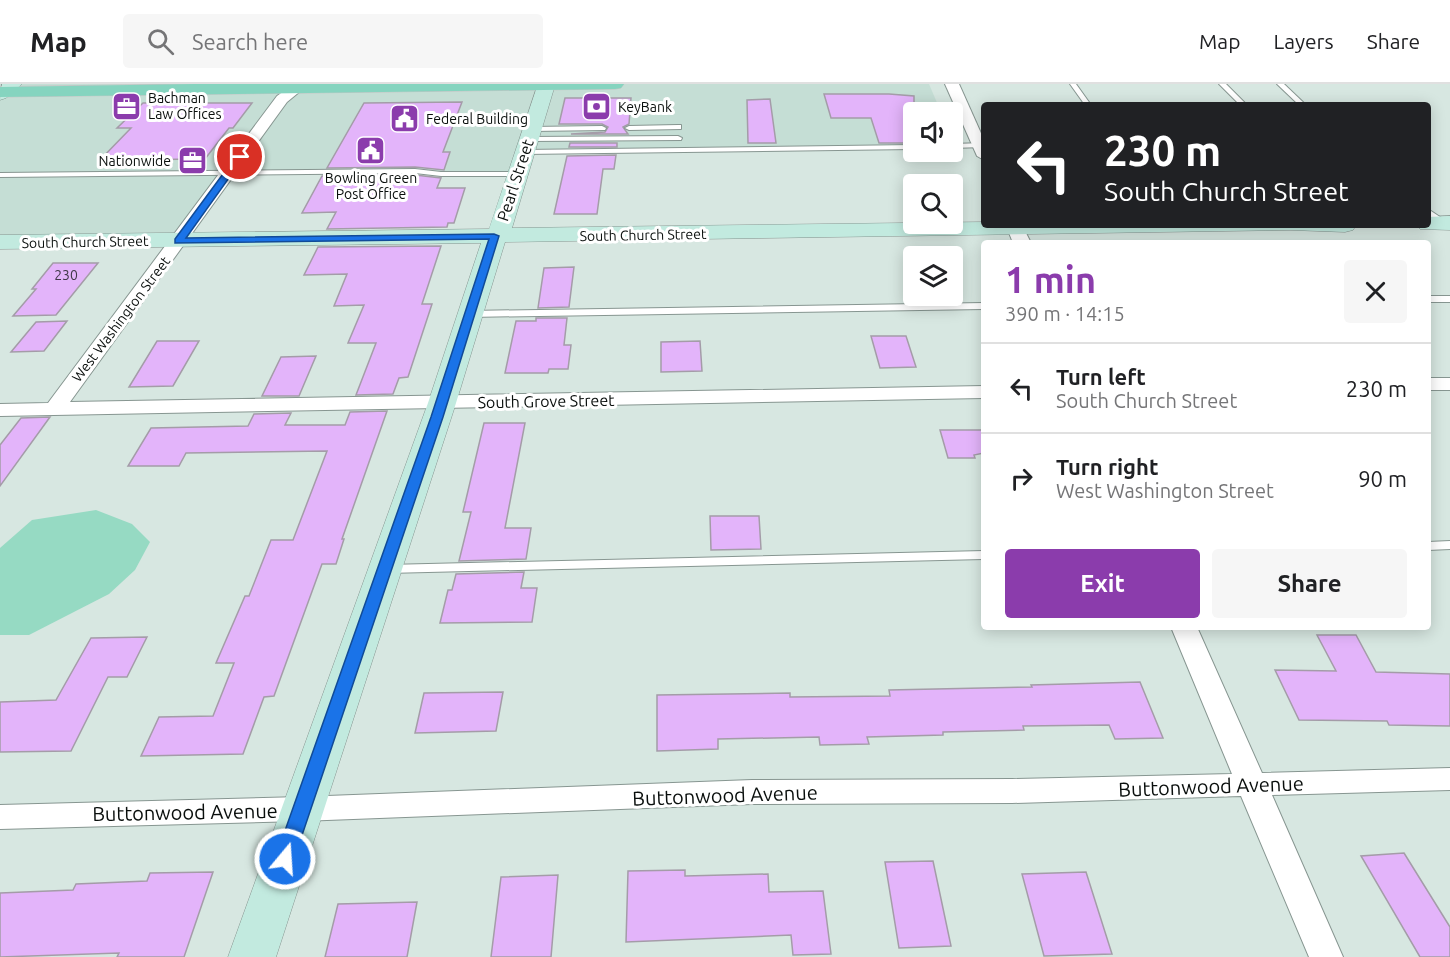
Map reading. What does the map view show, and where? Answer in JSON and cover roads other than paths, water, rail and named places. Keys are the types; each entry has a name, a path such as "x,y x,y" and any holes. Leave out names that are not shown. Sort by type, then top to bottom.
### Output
{"main road":[{"path":"4,91 615,84"}],"street":[{"path":"952,84 981,146"},
{"name":"Pearl Street","path":"252,957 383,569 442,403 494,236 501,227 546,85"},
{"name":"West Washington Street","path":"54,409 282,99 300,86"},
{"name":"South Church Street","path":"0,242 1018,232 1171,228"},
{"path":"1431,384 1450,384"},
{"name":"South Grove Street","path":"0,410 981,392"},
{"path":"1185,630 1250,785 1326,957"},
{"name":"Buttonwood Avenue","path":"0,817 741,793 1011,791 1450,779"}],"lane":[{"path":"1073,84 1086,102"},
{"path":"1222,84 1241,102"},
{"path":"1280,84 1300,102"},
{"path":"0,174 250,174 415,171 441,174 527,144 602,130"},
{"path":"527,144 678,133 629,130"},
{"path":"527,144 903,147"},
{"path":"963,147 981,148"},
{"path":"1431,299 1450,299"},
{"path":"469,314 981,306"},
{"path":"1431,546 1450,545"},
{"path":"383,569 981,555"}],"place":[{"name":"Bachman Law Offices","path":"127,106"},
{"name":"KeyBank","path":"597,107"},
{"name":"Federal Building","path":"405,119"},
{"name":"Bowling Green Post Office","path":"371,151"},
{"name":"Nationwide","path":"192,161"}]}
